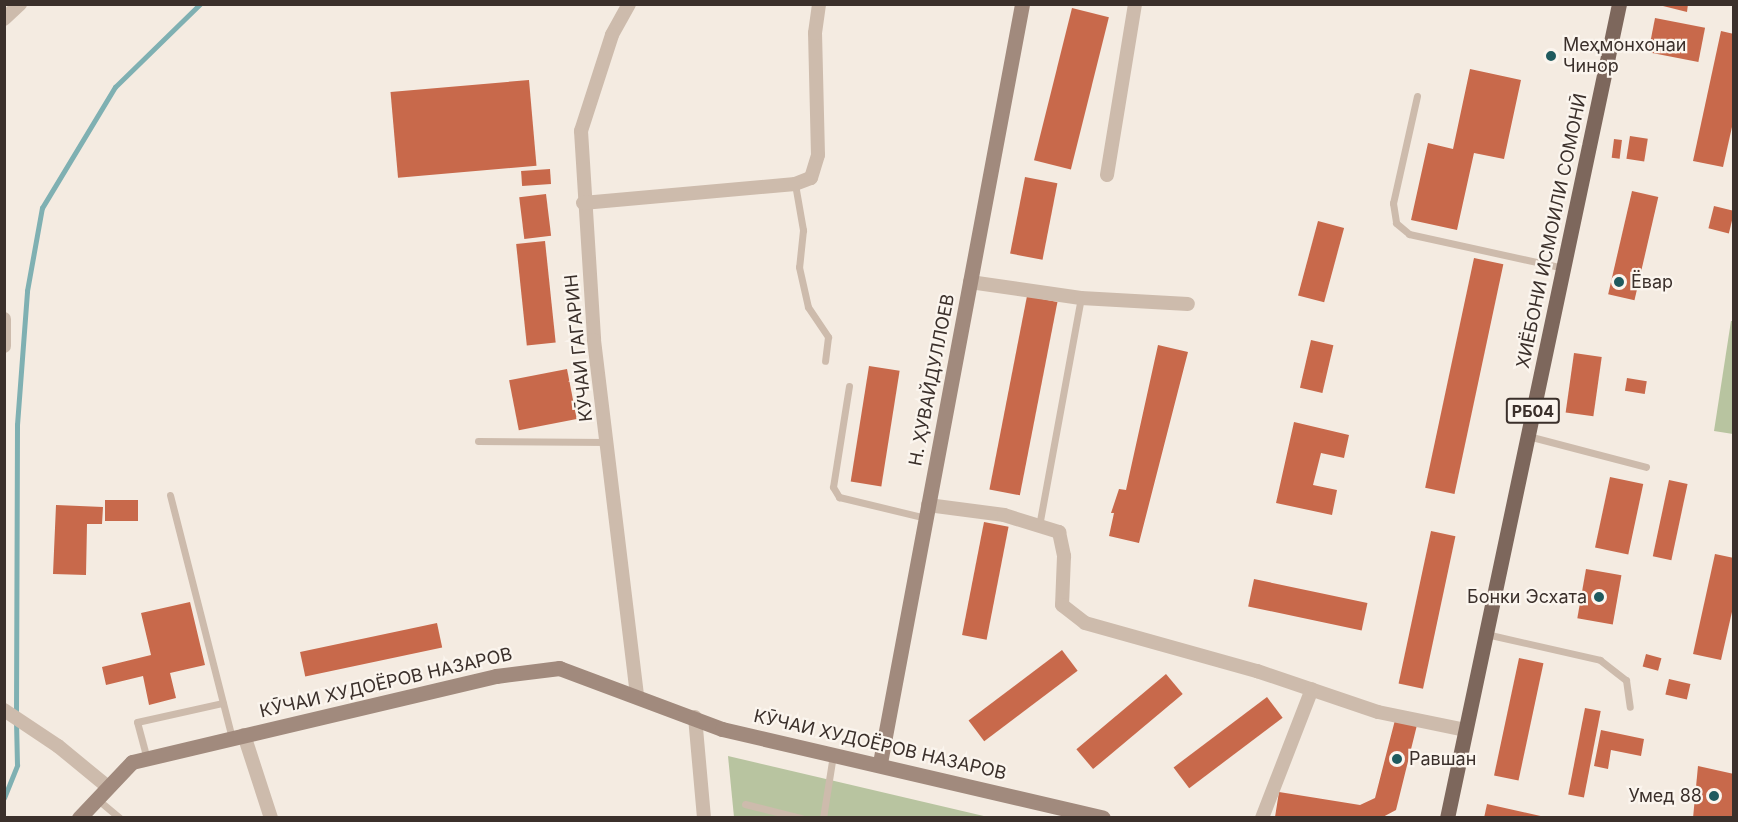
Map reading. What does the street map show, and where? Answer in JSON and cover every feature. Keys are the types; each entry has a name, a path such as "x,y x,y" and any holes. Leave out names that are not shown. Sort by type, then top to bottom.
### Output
{"main road":[{"name":"ХИЁБОНИ ИСМОИЛИ СОМОНӢ","path":"1448,818 1620,4"}],"street":[{"path":"4,19 20,4"},
{"name":"КӮЧАИ ГАГАРИН","path":"629,4 612,35 581,131 583,203 594,340 637,695"},
{"path":"583,203 795,184 811,178 818,155 815,33 819,4"},
{"name":"Н. ҲУВАЙДУЛЛОЕВ","path":"880,763 1023,4"},
{"path":"1107,175 1135,4"},
{"path":"970,282 1081,298 1188,304"},
{"path":"4,319 4,346"},
{"path":"927,511 1004,515 1059,532 1064,556 1062,605 1071,616 1312,689 1378,712 1466,730"},
{"name":"КӮЧАИ ХУДОЁРОВ НАЗАРОВ","path":"80,818 132,762 496,676 559,668 637,695 723,729 880,763 1103,818"},
{"path":"1262,818 1312,689"},
{"path":"4,710 58,746 108,787"},
{"path":"695,717 704,818"},
{"path":"238,737 271,818"}],"lane":[{"path":"1416,96 1393,203 1396,223 1409,234 1564,268"},
{"path":"795,184 803,230 799,267 808,307 828,337 825,361"},
{"path":"1039,526 1081,298"},
{"path":"849,386 833,487 839,497 927,511"},
{"path":"1528,436 1646,467"},
{"path":"478,441 607,442"},
{"path":"170,495 223,703 238,737"},
{"path":"1486,634 1600,660 1626,680 1630,707"},
{"path":"147,759 138,722 223,703"},
{"path":"824,818 833,753"},
{"path":"97,799 120,818"},
{"path":"745,804 801,818"}],"green space":[{"path":"1731,321 1734,321 1733,434 1714,431"},
{"path":"728,756 988,817 734,817"}],"building":[{"path":"1655,4 1688,4 1687,12"},
{"path":"1072,8 1109,17 1071,170 1034,160"},
{"path":"1655,18 1705,28 1698,62 1648,52"},
{"path":"1721,31 1734,34 1734,118 1723,167 1693,161"},
{"path":"1470,69 1521,80 1504,159 1474,153 1457,230 1411,220 1428,143 1453,149"},
{"path":"529,80 536,166 398,178 391,92"},
{"path":"1630,136 1648,139 1644,162 1626,159"},
{"path":"1614,139 1622,140 1620,159 1612,158"},
{"path":"550,169 551,184 522,186 521,171"},
{"path":"1025,177 1057,183 1043,260 1010,254"},
{"path":"1632,191 1658,197 1634,300 1608,294"},
{"path":"546,194 551,236 524,239 519,197"},
{"path":"1714,206 1734,211 1729,233 1708,228"},
{"path":"1318,221 1344,228 1324,302 1298,295"},
{"path":"545,241 556,342 527,345 516,244"},
{"path":"1474,258 1503,264 1454,494 1425,488"},
{"path":"1027,296 1057,302 1020,495 989,489"},
{"path":"1311,340 1333,345 1322,393 1300,388"},
{"path":"1158,345 1188,352 1139,543 1109,536 1114,513 1111,513 1119,489 1126,490"},
{"path":"1574,353 1602,357 1593,416 1566,412"},
{"path":"869,366 900,371 881,486 851,482"},
{"path":"567,369 577,419 519,430 509,380"},
{"path":"1627,378 1647,381 1645,394 1625,391"},
{"path":"1294,422 1349,435 1344,458 1321,453 1313,485 1337,490 1332,515 1276,503"},
{"path":"1610,477 1643,484 1628,554 1595,547"},
{"path":"1669,480 1688,484 1671,560 1653,556"},
{"path":"105,500 138,500 138,521 105,521"},
{"path":"56,505 103,507 102,524 87,524 86,575 53,574"},
{"path":"984,522 1009,527 987,640 962,635"},
{"path":"1431,531 1455,536 1423,689 1399,684"},
{"path":"1715,554 1734,558 1734,603 1721,660 1693,654"},
{"name":"Бонки Эсхата","path":"1586,569 1621,575 1613,624 1577,618"},
{"path":"1254,579 1367,603 1362,631 1248,606"},
{"path":"190,602 205,665 170,673 176,698 149,705 143,676 106,685 102,667 151,655 141,613"},
{"path":"437,623 442,647 305,677 300,652"},
{"path":"1062,650 1078,671 984,741 969,720"},
{"path":"1646,654 1661,658 1658,671 1643,667"},
{"path":"1519,658 1543,663 1519,781 1494,775"},
{"path":"1166,674 1183,694 1093,769 1076,749"},
{"path":"1669,679 1690,684 1687,700 1665,695"},
{"path":"1267,697 1283,718 1189,788 1174,767"},
{"path":"1585,708 1601,711 1584,797 1568,794"},
{"name":"Равшан","path":"1395,720 1417,725 1396,810 1381,818 1275,817 1279,792 1360,805 1375,798"},
{"path":"1601,730 1644,739 1641,756 1611,750 1608,769 1594,766"},
{"name":"Умед 88","path":"1698,766 1734,774 1734,818 1693,818"},
{"path":"1487,804 1545,817 1545,818 1484,818"}],"waterway":[{"path":"16,714 17,425 27,291 42,208 115,87 200,4"},
{"path":"4,798 17,765 16,722"}],"place":[{"name":"Меҳмонхонаи Чинор","path":"1551,56"},
{"name":"Ёвар","path":"1619,282"},
{"name":"Бонки Эсхата","path":"1599,597"},
{"name":"Равшан","path":"1397,759"},
{"name":"Умед 88","path":"1714,796"}]}
